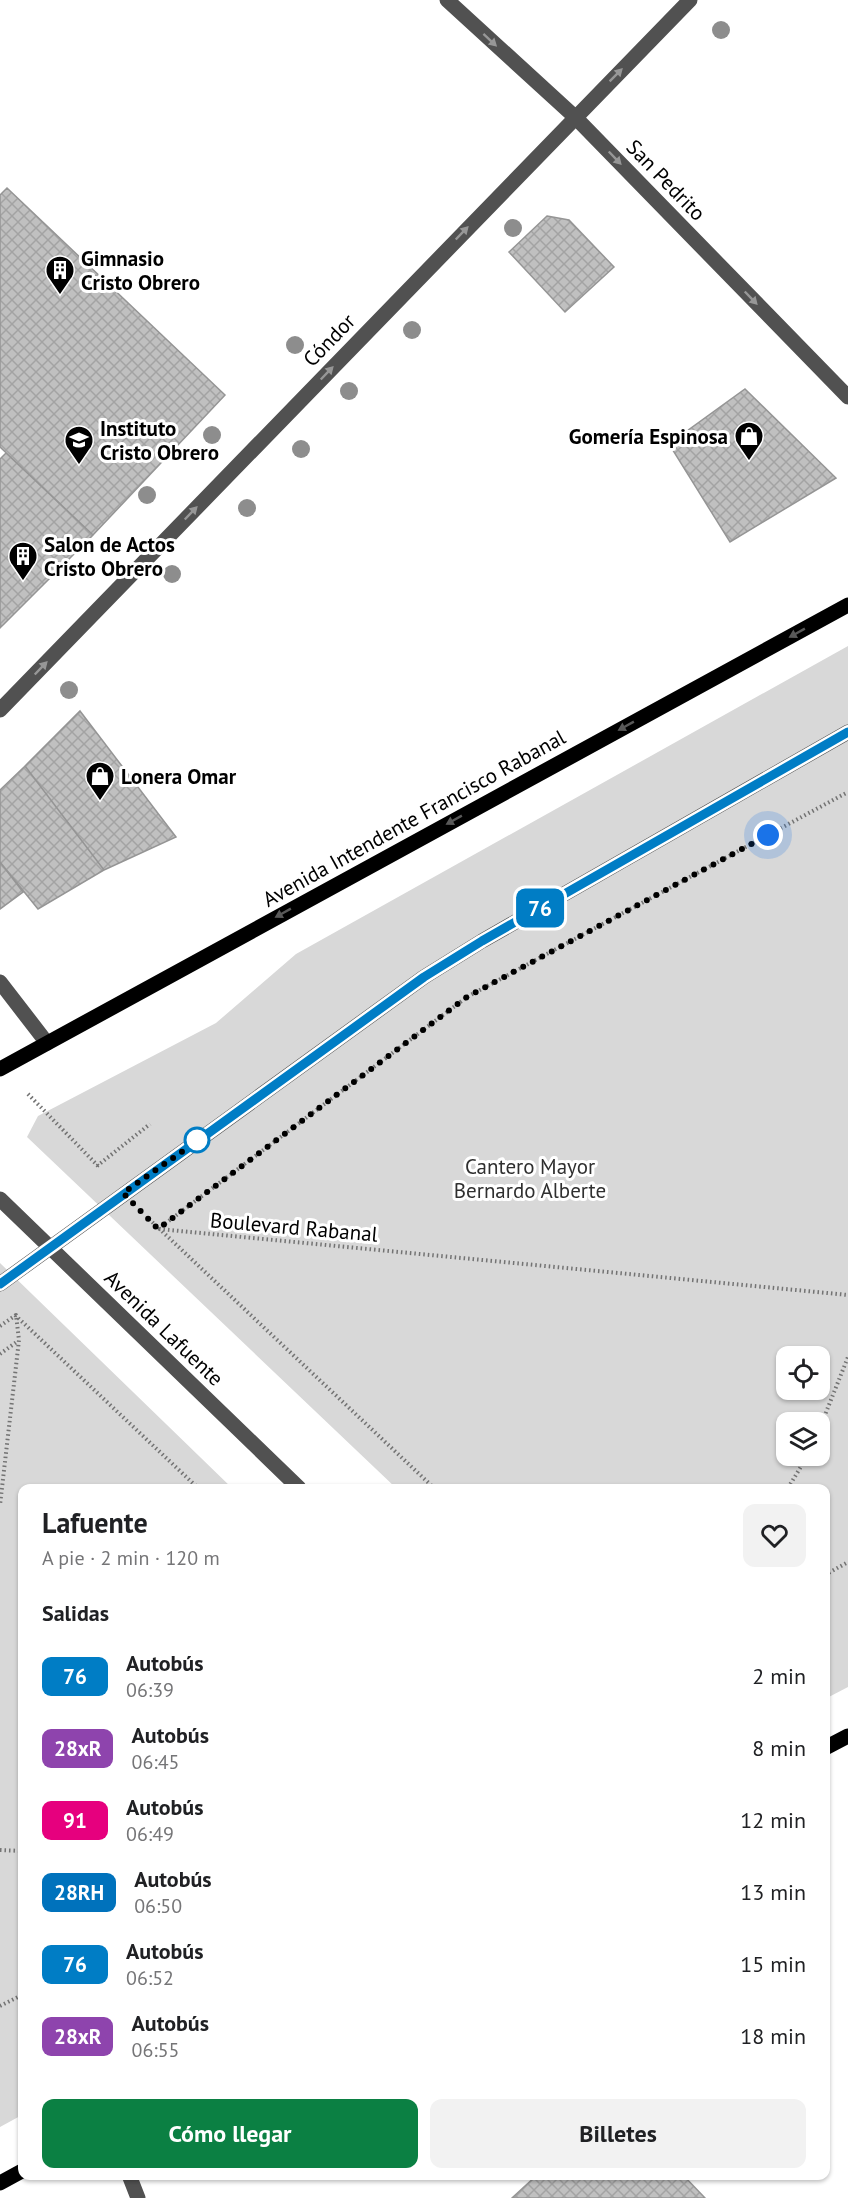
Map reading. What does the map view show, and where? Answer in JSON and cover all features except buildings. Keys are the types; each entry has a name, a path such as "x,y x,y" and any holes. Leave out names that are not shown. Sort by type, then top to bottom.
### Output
{"main road":[{"name":"Avenida Intendente Francisco Rabanal","path":"1,1068 848,604"},
{"path":"830,1745 848,1736"},
{"path":"0,2183 18,2173"}],"street":[{"name":"San Pedrito","path":"447,0 574,117 848,397"},
{"name":"Cóndor","path":"0,710 690,0"},
{"path":"0,1284 424,977 503,929 848,732"},
{"path":"0,982 46,1042"},
{"name":"Avenida Lafuente","path":"0,1199 295,1484"},
{"path":"131,2180 138,2198"}],"path":[{"name":"Boulevard Rabanal","path":"158,1229 467,997 848,792"},
{"path":"1,1068 158,1229 430,1484"},
{"path":"98,1166 150,1124"},
{"name":"Boulevard Rabanal","path":"158,1229 848,1295"},
{"path":"8,1308 194,1484"},
{"path":"0,1326 16,1316"},
{"path":"0,1505 19,1340 16,1316"},
{"path":"0,1354 19,1340"},
{"path":"826,1412 848,1357"},
{"path":"790,1484 801,1466"},
{"path":"830,1572 848,1562"},
{"path":"0,1850 18,1851"},
{"path":"0,2006 18,1997"}],"green space":[{"name":"Cantero Mayor Bernardo Alberte","path":"848,646 848,1687 830,1696 830,1484 392,1484 27,1137 38,1116 216,1023 296,954"},
{"path":"0,1263 228,1484 18,1484 18,2117 0,2127"}],"bus line":[{"name":"76","path":"0,1284 424,977 482,941 848,732"}],"place":[{"name":"Gimnasio Cristo Obrero","path":"60,296"},
{"name":"Gomería Espinosa","path":"749,462"},
{"name":"Instituto Cristo Obrero","path":"79,466"},
{"name":"Salon de Actos Cristo Obrero","path":"23,582"},
{"name":"Lonera Omar","path":"100,802"}],"route":[{"path":"197,1140 203,1137 123,1193 158,1229 467,997 768,835"}]}
